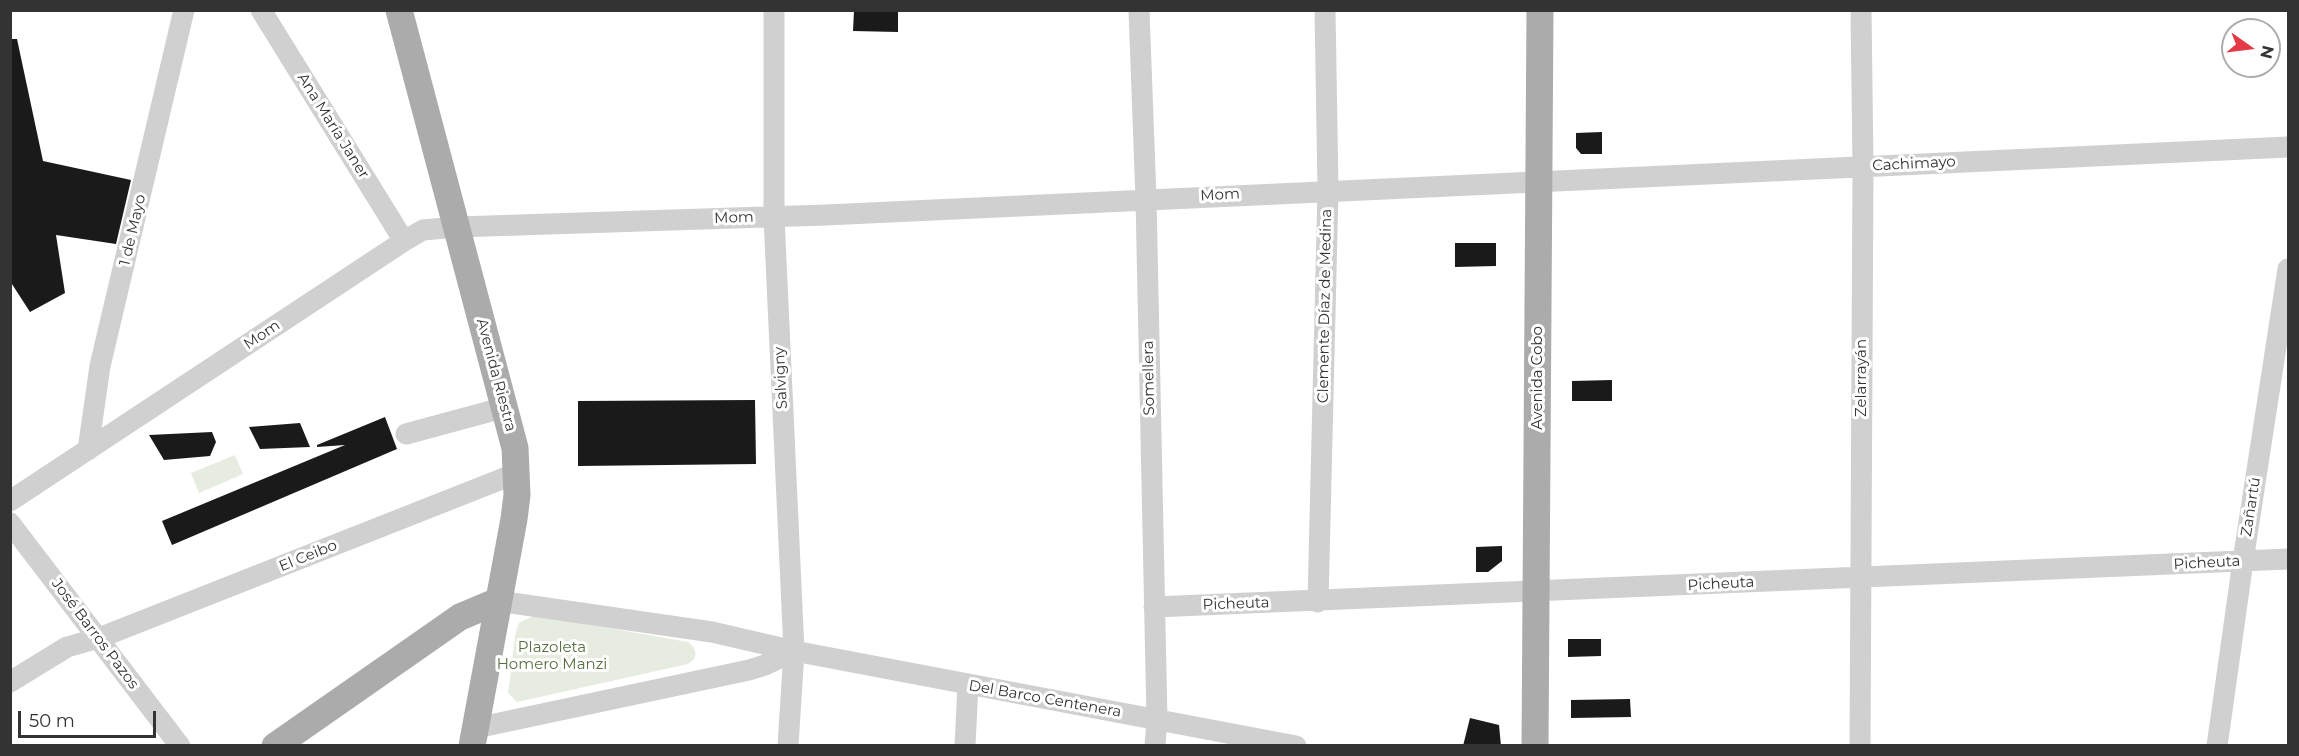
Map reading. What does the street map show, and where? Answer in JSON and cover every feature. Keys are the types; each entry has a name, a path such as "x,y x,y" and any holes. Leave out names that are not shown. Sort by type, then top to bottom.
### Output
{"main road":[{"name":"Avenida Riestra","path":"399,10 515,448 517,495 514,519 474,737"},
{"name":"Avenida Cobo","path":"1535,746 1540,10"},
{"path":"275,746 460,616 498,601"}],"street":[{"name":"1 de Mayo","path":"88,450 100,366 184,10"},
{"name":"Ana María Janer","path":"261,10 404,241"},
{"name":"Salvigny","path":"774,10 774,217 794,651 788,746"},
{"name":"Somellera","path":"1139,10 1146,199 1157,719 1155,746"},
{"name":"Clemente Díaz de Medina","path":"1318,602 1328,190 1325,10"},
{"name":"Zelarrayán","path":"1860,746 1863,166 1861,10"},
{"name":"Cachimayo","path":"1539,181 2289,147"},
{"name":"Mom","path":"10,501 423,230 774,217 1539,181"},
{"name":"Zañartú","path":"2217,746 2243,561 2289,269"},
{"path":"406,434 506,407"},
{"name":"El Ceibo","path":"10,682 67,647 99,638 517,473"},
{"name":"José Barros Pazos","path":"10,523 180,746"},
{"name":"Picheuta","path":"1154,607 1318,602 2289,559"},
{"name":"Del Barco Centenera","path":"498,601 712,632 794,651 1296,746"},
{"path":"474,737 749,670 794,651"},
{"path":"965,746 968,684"}],"green space":[{"path":"235,455 243,474 199,493 191,473"},
{"name":"Plazoleta Homero Manzi","path":"535,615 688,642 696,653 692,662 688,664 517,702 508,693 516,631 519,623"}],"building":[{"path":"854,10 898,10 898,32 853,31"},
{"path":"10,39 17,39 43,161 131,180 116,244 56,235 65,293 30,312 10,281"},
{"path":"1602,132 1602,154 1581,154 1576,148 1576,133"},
{"path":"1455,243 1496,243 1496,266 1455,267"},
{"path":"1612,380 1612,401 1572,401 1572,381"},
{"path":"755,400 756,464 578,466 578,401"},
{"path":"385,417 397,449 172,545 162,521 345,445 317,447 317,445"},
{"path":"300,423 310,447 260,449 249,427"},
{"path":"212,432 216,442 210,456 164,460 149,435"},
{"path":"1502,546 1502,561 1488,572 1476,572 1476,547"},
{"path":"1568,639 1601,639 1601,656 1568,657"},
{"path":"1630,699 1631,717 1571,718 1571,700"},
{"path":"1470,718 1499,725 1501,746 1463,746"}]}
